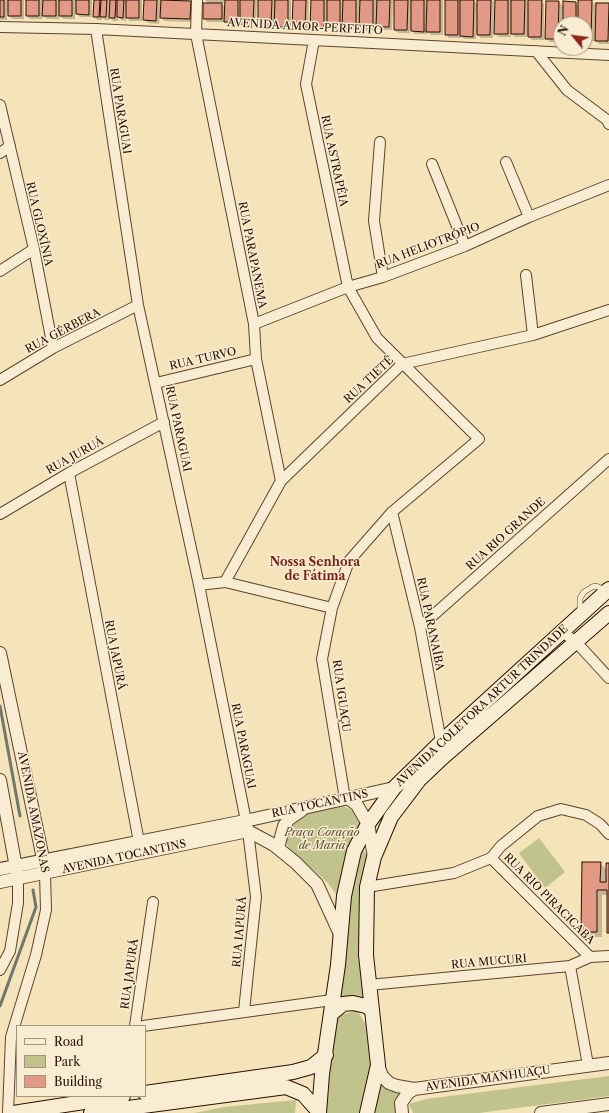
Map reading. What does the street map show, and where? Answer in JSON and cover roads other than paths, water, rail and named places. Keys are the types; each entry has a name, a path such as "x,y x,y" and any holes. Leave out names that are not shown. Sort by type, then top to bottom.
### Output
{"main road":[{"name":"AVENIDA COLETORA ARTUR TRINDADE","path":"319,1112 322,1074 338,965 344,896 354,851 368,824 394,788 441,742 608,590"},
{"name":"AVENIDA COLETORA ARTUR TRINDADE","path":"367,1113 378,1065 366,956 367,886 374,857 391,817 420,780 441,759 609,613"},
{"path":"332,1007 353,1003 366,1006 372,1010"},
{"path":"146,1093 293,1072 311,1067 326,1055"},
{"path":"91,1113 286,1087 303,1094 319,1112"},
{"path":"13,1113 117,1097"}],"street":[{"name":"RUA PARAPANEMA","path":"197,0 196,34 254,324 256,360 281,481"},
{"name":"AVENIDA AMOR-PERFEITO","path":"0,27 96,29 609,55"},
{"name":"RUA PARAGUAI","path":"96,29 138,305 199,585 246,826"},
{"name":"RUA ASTRAPÉIA","path":"314,40 306,84 348,287 377,338 479,439"},
{"path":"536,51 567,90 607,120 609,124"},
{"name":"RUA GLOXÍNIA","path":"0,105 34,249 53,348"},
{"path":"380,142 374,221 383,277"},
{"path":"0,153 10,146"},
{"path":"506,162 529,217"},
{"path":"432,164 465,246"},
{"name":"RUA HELIOTRÓPIO","path":"254,324 348,287 383,277 465,246 529,217 609,185"},
{"path":"0,271 34,249"},
{"path":"526,275 533,335"},
{"name":"RUA GÉRBERA","path":"0,380 53,348 138,305"},
{"name":"RUA TIETÊ","path":"225,582 281,481 402,364 533,335 609,310"},
{"name":"RUA TURVO","path":"156,383 256,360"},
{"name":"RUA JURUÁ","path":"0,514 69,473 164,422"},
{"name":"RUA IGUAÇU","path":"347,799 322,659 332,608 349,562 392,512 479,439"},
{"name":"RUA RIO GRANDE","path":"420,627 609,459"},
{"name":"RUA JAPURÁ","path":"69,473 138,842"},
{"name":"RUA PARANAÍBA","path":"392,512 420,627 441,742"},
{"path":"199,585 225,582 332,608"},
{"path":"562,631 576,642 609,678"},
{"name":"AVENIDA AMAZONAS","path":"0,653 46,873 46,910 36,955 17,1025"},
{"path":"0,780 18,879 18,903 10,951 0,970"},
{"name":"RUA TOCANTINS","path":"246,826 305,808 394,788"},
{"path":"347,799 357,805 368,824 374,857"},
{"path":"278,848 284,826 289,819 305,808"},
{"path":"367,886 454,873 491,858 501,846 538,816 561,809 586,815 600,824 609,834"},
{"path":"246,826 278,848 317,884 340,934"},
{"name":"AVENIDA TOCANTINS","path":"0,869 138,842 246,826"},
{"name":"AVENIDA TOCANTINS","path":"0,882 46,873 246,826"},
{"name":"RUA IAPURÁ","path":"244,1011 256,897 246,826"},
{"name":"RUA RIO PIRACICABA","path":"491,858 590,957"},
{"name":"RUA JAPURÁ","path":"135,1025 153,902"},
{"name":"RUA MUCURI","path":"369,985 570,966 590,957 609,956"},
{"path":"570,966 588,1066"},
{"path":"146,1026 244,1011 332,1007"},
{"name":"AVENIDA AMAZONAS","path":"8,1113 14,1037"},
{"name":"AVENIDA MANHUAÇU","path":"378,1065 382,1076 389,1083 414,1089 609,1063"},
{"path":"402,1113 401,1104 408,1093 414,1089"},
{"path":"541,1113 571,1111 609,1104"}],"waterway":[{"path":"0,706 20,816"},
{"path":"0,1006 36,907 33,890"}],"district":[{"name":"Nossa Senhora de Fátima","path":"315,570"}],"park label":[{"name":"Praça Coração de Maria","path":"322,839"}]}
